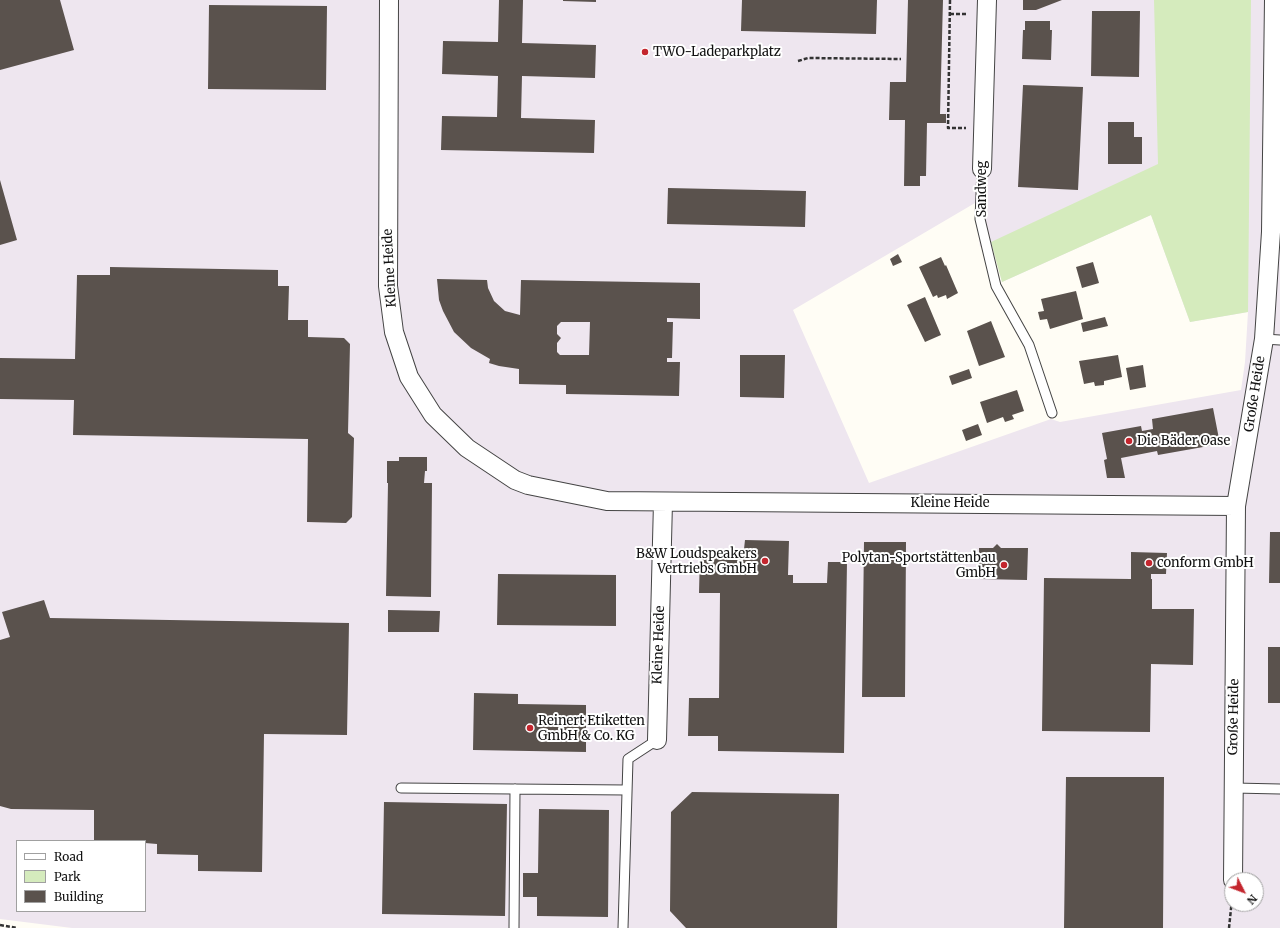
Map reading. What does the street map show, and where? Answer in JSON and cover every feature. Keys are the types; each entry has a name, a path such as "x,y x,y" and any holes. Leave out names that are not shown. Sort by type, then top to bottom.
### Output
{"street":[{"name":"Kleine Heide","path":"389,0 388,286 394,332 409,377 433,415 467,448 515,480 528,485 607,501 1236,506"},
{"name":"Sandweg","path":"982,169 987,0"},
{"name":"Große Heide","path":"1233,872 1236,506 1272,340 1271,232 1274,0"},
{"name":"Kleine Heide","path":"657,740 663,502"}],"lane":[{"name":"Sandweg","path":"982,169 980,219 996,286 1029,345 1052,413"},
{"path":"623,928 628,759 657,740"},
{"path":"402,788 626,790"},
{"path":"1234,788 1280,789"},
{"path":"514,928 515,789"}],"path":[{"path":"950,0 948,128 983,128"},
{"path":"798,61 808,58 901,59"},
{"path":"1229,928 1231,912"},
{"path":"0,926 17,928"}],"shaded area":[{"path":"0,0 1280,0 1280,928 72,928 0,919","holes":["975,203 980,247 991,242 1002,282 1151,215 1190,322 1248,312 1245,362 1241,390 1060,422 1051,419 869,483 793,310"]}],"green space":[{"path":"1154,0 1251,0 1248,312 1190,322 1151,215 1002,282 991,242 1158,164"}],"building":[{"path":"0,0 60,0 74,50 0,70"},
{"path":"499,0 523,0 522,43 596,45 595,78 522,76 521,118 595,120 594,153 441,150 442,116 497,117 498,76 442,74 443,41 498,42"},
{"path":"596,0 596,2 563,1"},
{"path":"742,0 877,0 876,34 741,31"},
{"path":"908,0 943,0 940,114 946,114 946,123 927,123 926,176 920,176 920,186 904,186 905,120 889,120 890,82 906,82"},
{"path":"1023,0 1062,0 1036,10 1023,10"},
{"path":"209,5 327,6 326,90 208,89"},
{"path":"1092,11 1140,11 1139,77 1091,76"},
{"path":"1025,21 1050,21 1050,30 1052,30 1051,60 1022,59 1023,30 1025,30"},
{"path":"1023,85 1083,87 1078,190 1018,187"},
{"path":"1108,122 1134,122 1134,137 1142,137 1142,164 1108,164"},
{"path":"0,180 17,240 0,245"},
{"path":"668,188 806,191 805,227 667,224"},
{"path":"898,254 902,262 893,266 890,259"},
{"path":"941,257 958,293 947,299 946,295 938,298 937,295 933,297 919,267"},
{"path":"1093,262 1099,283 1082,288 1076,267"},
{"path":"110,267 278,270 278,286 289,286 288,320 308,320 308,337 344,338 350,344 348,433 354,438 352,517 346,523 307,522 308,439 73,435 74,400 0,399 0,358 75,359 77,275 110,275"},
{"path":"437,279 487,280 488,288 494,301 505,311 520,315 521,280 700,283 700,319 667,318 667,322 673,322 672,358 667,358 667,362 680,362 679,396 566,394 566,385 519,384 519,369 489,363 490,359 471,348 454,332 439,300","holes":["561,322 590,322 589,355 560,355 557,352 557,343 561,338 557,334 557,326"]},
{"path":"1076,291 1083,319 1050,329 1047,319 1040,320 1038,312 1044,311 1041,299"},
{"path":"925,297 941,335 925,342 907,305"},
{"path":"1105,317 1108,326 1083,332 1081,323"},
{"path":"991,321 1005,357 979,366 967,331"},
{"path":"740,355 785,355 784,398 740,397"},
{"path":"1118,355 1122,377 1104,381 1104,385 1095,386 1094,382 1084,384 1079,361"},
{"path":"1143,365 1146,387 1130,390 1126,368"},
{"path":"969,369 972,378 952,385 949,376"},
{"path":"1017,390 1024,411 1012,415 1014,419 1005,422 1003,417 987,423 980,402"},
{"path":"1213,408 1220,444 1158,455 1157,451 1121,458 1125,478 1107,478 1104,460 1107,459 1102,433 1141,426 1142,431 1153,429 1152,419"},
{"path":"978,424 982,435 966,441 962,430"},
{"path":"399,457 427,457 427,471 425,471 424,483 432,483 431,597 386,596 387,461 399,461"},
{"path":"1270,532 1280,532 1280,583 1269,583"},
{"path":"745,540 789,541 788,575 793,575 793,583 827,583 828,562 847,562 844,753 718,751 718,736 688,736 689,698 719,698 720,593 699,593 700,553 739,554 744,549"},
{"path":"864,542 906,542 905,697 862,697"},
{"path":"997,544 1001,548 1028,548 1027,580 979,579 979,548 993,548"},
{"path":"1131,552 1167,553 1166,574 1151,574 1152,609 1194,609 1193,665 1151,664 1150,732 1042,731 1044,578 1131,579"},
{"path":"498,574 616,575 616,626 497,625"},
{"path":"44,600 50,618 349,623 347,735 264,734 262,872 198,871 198,855 157,854 157,844 146,843 146,840 94,840 94,810 11,809 0,806 0,640 10,637 2,612"},
{"path":"388,610 440,611 439,632 388,632"},
{"path":"1268,647 1280,647 1280,703 1268,703"},
{"path":"474,693 518,694 518,704 586,705 586,752 473,750"},
{"path":"1066,777 1164,777 1163,928 1064,928"},
{"path":"692,792 839,794 837,928 686,928 670,911 671,812"},
{"path":"384,802 507,804 505,916 382,914"},
{"path":"539,809 609,810 608,917 537,916 537,897 523,897 523,873 538,873"}],"place":[{"name":"TWO-Ladeparkplatz","path":"645,52"},
{"name":"Die Bäder Oase","path":"1129,441"},
{"name":"B&W Loudspeakers Vertriebs GmbH","path":"765,561"},
{"name":"conform GmbH","path":"1149,563"},
{"name":"Polytan-Sportstättenbau GmbH","path":"1004,565"},
{"name":"Reinert Etiketten GmbH & Co. KG","path":"530,728"}]}
